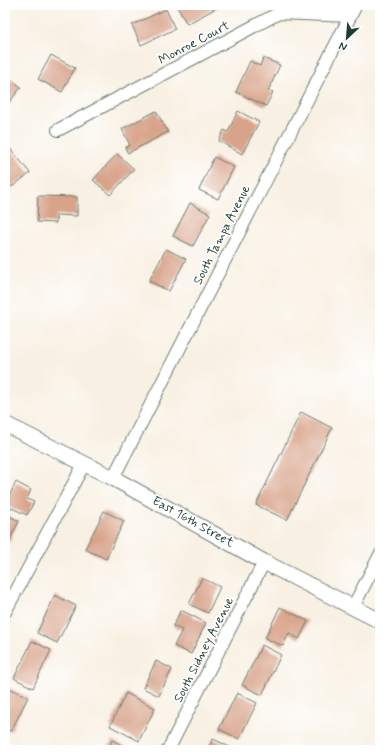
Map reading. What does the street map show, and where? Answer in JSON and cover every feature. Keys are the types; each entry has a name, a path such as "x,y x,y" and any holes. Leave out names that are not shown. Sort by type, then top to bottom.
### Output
{"street":[{"name":"South Tampa Avenue","path":"113,478 356,5"},
{"name":"Monroe Court","path":"58,130 279,13 350,16"},
{"name":"East 16th Street","path":"5,424 113,478 264,562 380,621"},
{"path":"5,612 84,464"},
{"path":"353,607 380,555"},
{"name":"South Sidney Avenue","path":"168,750 264,562"}],"building":[{"path":"176,5 222,5 187,24"},
{"path":"166,9 175,29 141,45 132,25"},
{"path":"51,55 75,68 62,92 38,79"},
{"path":"263,58 280,65 268,91 273,92 266,106 236,92 250,61 260,66"},
{"path":"5,75 21,87 5,108"},
{"path":"156,111 168,132 128,153 125,148 130,145 122,129"},
{"path":"238,111 259,122 242,154 219,141 224,130 228,132"},
{"path":"5,142 30,173 12,187 5,178"},
{"path":"117,154 134,169 110,195 93,180"},
{"path":"214,157 234,167 218,199 199,190"},
{"path":"38,196 77,197 77,216 56,215 56,223 37,222"},
{"path":"190,203 210,214 193,246 173,236"},
{"path":"166,249 186,259 169,291 149,281"},
{"path":"301,412 332,428 287,520 256,505"},
{"path":"16,482 31,490 27,499 34,502 27,515 5,505"},
{"path":"104,511 124,521 106,559 85,549"},
{"path":"5,514 19,521 5,550"},
{"path":"202,578 220,587 208,613 189,604"},
{"path":"55,595 76,606 57,643 37,633"},
{"path":"280,607 308,621 299,639 289,633 283,646 265,638"},
{"path":"181,610 206,623 191,654 174,646 182,630 173,626"},
{"path":"32,641 51,650 33,688 14,678"},
{"path":"262,645 281,655 262,695 242,685"},
{"path":"156,661 172,669 159,696 143,688"},
{"path":"7,687 28,697 11,731 5,729 5,691"},
{"path":"126,693 155,708 139,741 110,726"},
{"path":"237,693 257,703 239,739 219,729"},
{"path":"213,739 232,748 231,750 207,750"},
{"path":"112,740 132,750 107,750"}]}
